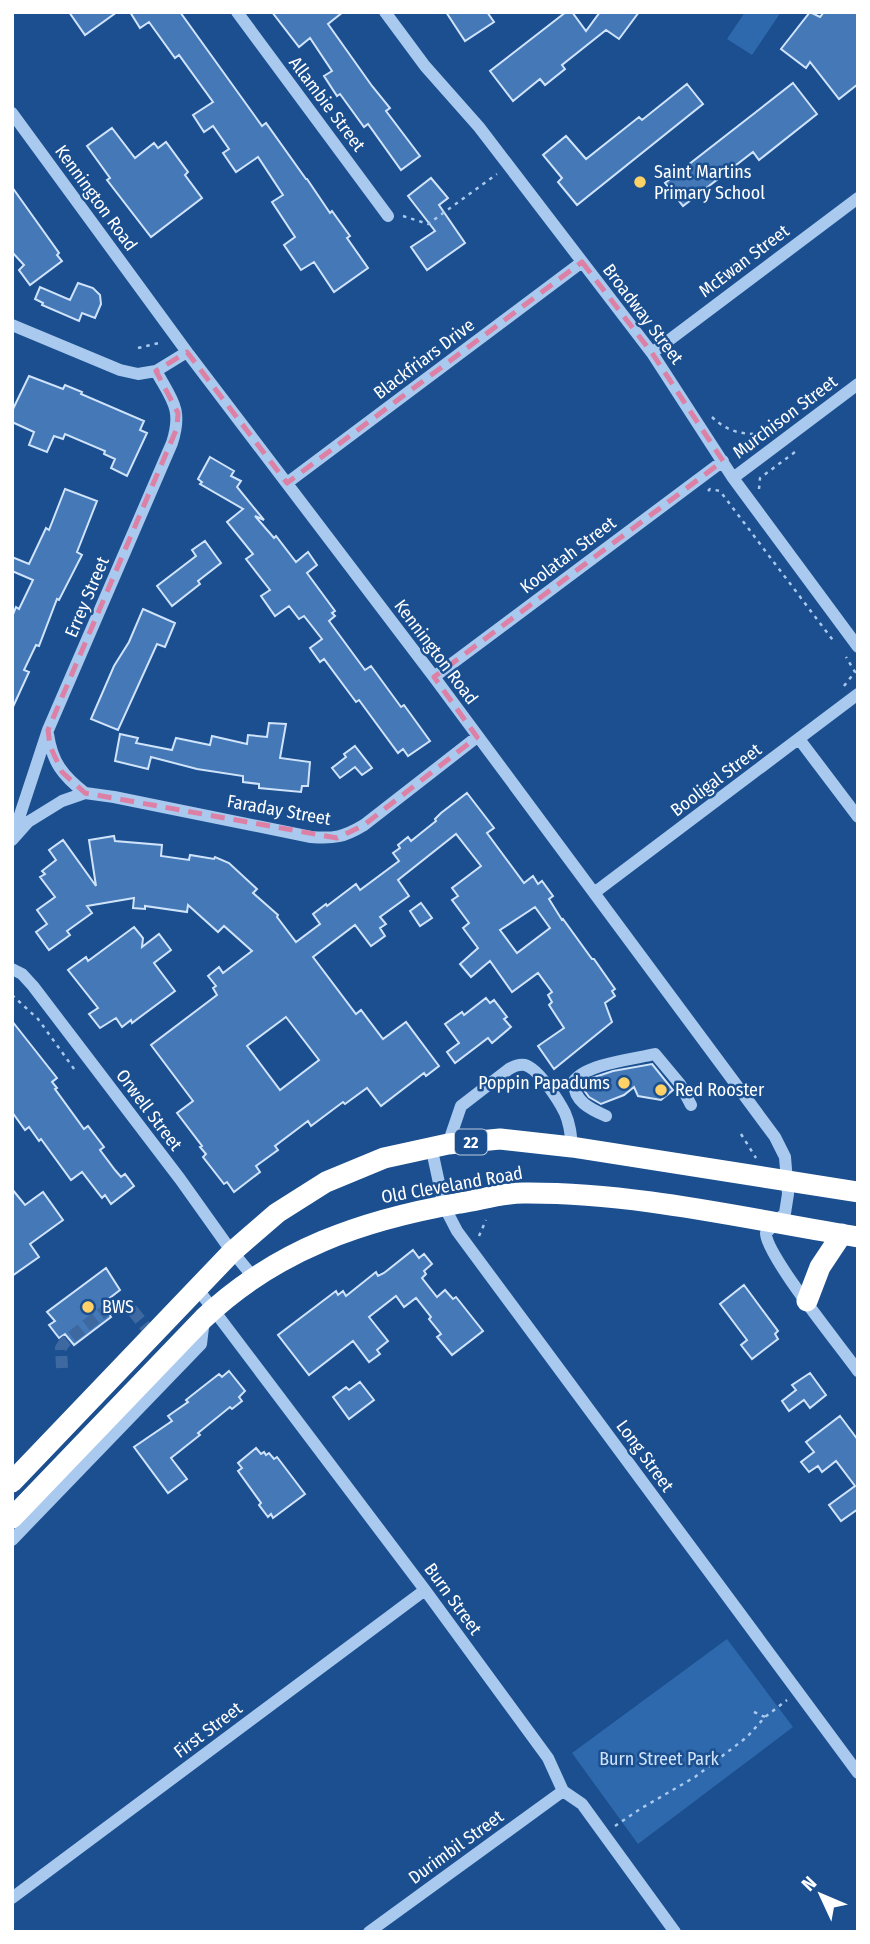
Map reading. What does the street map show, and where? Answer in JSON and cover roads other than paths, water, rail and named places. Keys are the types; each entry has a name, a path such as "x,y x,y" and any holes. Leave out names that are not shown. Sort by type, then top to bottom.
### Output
{"highway":[{"name":"Old Cleveland Road","path":"12,1482 232,1252 277,1213 326,1182 384,1158 440,1145 500,1139 572,1147 858,1192"},
{"name":"Old Cleveland Road","path":"13,1517 208,1314 254,1278 298,1252 358,1227 385,1218 519,1193 635,1199 850,1236"},
{"path":"807,1301 820,1267 850,1236"}],"street":[{"name":"Allambie Street","path":"237,12 388,216"},
{"name":"Broadway Street","path":"385,12 425,66 479,127 652,353 733,478 858,648"},
{"name":"Kennington Road","path":"12,113 187,352 775,1137 783,1151 788,1194 785,1213 765,1235 770,1250 807,1301"},
{"name":"McEwan Street","path":"652,353 858,198"},
{"name":"Blackfriars Drive","path":"287,483 582,262"},
{"path":"12,325 120,370 138,374 156,371 187,352"},
{"name":"Errey Street","path":"12,840 48,730 177,428 177,414 156,371"},
{"name":"Murchison Street","path":"733,478 858,384"},
{"name":"Koolatah Street","path":"433,677 723,461"},
{"name":"Booligal Street","path":"594,893 858,694"},
{"path":"48,730 54,759 73,784 85,793"},
{"name":"Faraday Street","path":"85,793 311,837 337,838 364,825 477,737"},
{"path":"799,739 858,817"},
{"path":"12,840 28,822 43,811 85,793"},
{"name":"Orwell Street","path":"12,969 22,974 33,986 254,1278"},
{"path":"606,1116 585,1105 575,1094 574,1082 578,1076 595,1068 655,1054 680,1084 691,1105"},
{"path":"440,1145 461,1106 509,1069 524,1065 545,1082 565,1112 572,1147"},
{"name":"Long Street","path":"440,1145 444,1206 457,1231 858,1773"},
{"name":"Burn Street","path":"197,1288 208,1314 425,1590 548,1758 563,1791 582,1804 675,1932"},
{"path":"807,1301 858,1371"},
{"path":"12,1541 201,1344 208,1314"},
{"name":"First Street","path":"12,1898 425,1590"},
{"name":"Durimbil Street","path":"369,1932 563,1791"}],"tunnel":[{"path":"62,1368 61,1348 65,1342 106,1310 123,1305 133,1311 152,1335"}],"place":[{"name":"Saint Martins Primary School","path":"640,182"},
{"name":"Poppin Papadums","path":"624,1083"},
{"name":"Red Rooster","path":"661,1090"},
{"name":"BWS","path":"88,1307"}],"park label":[{"name":"Burn Street Park","path":"659,1759"}]}
